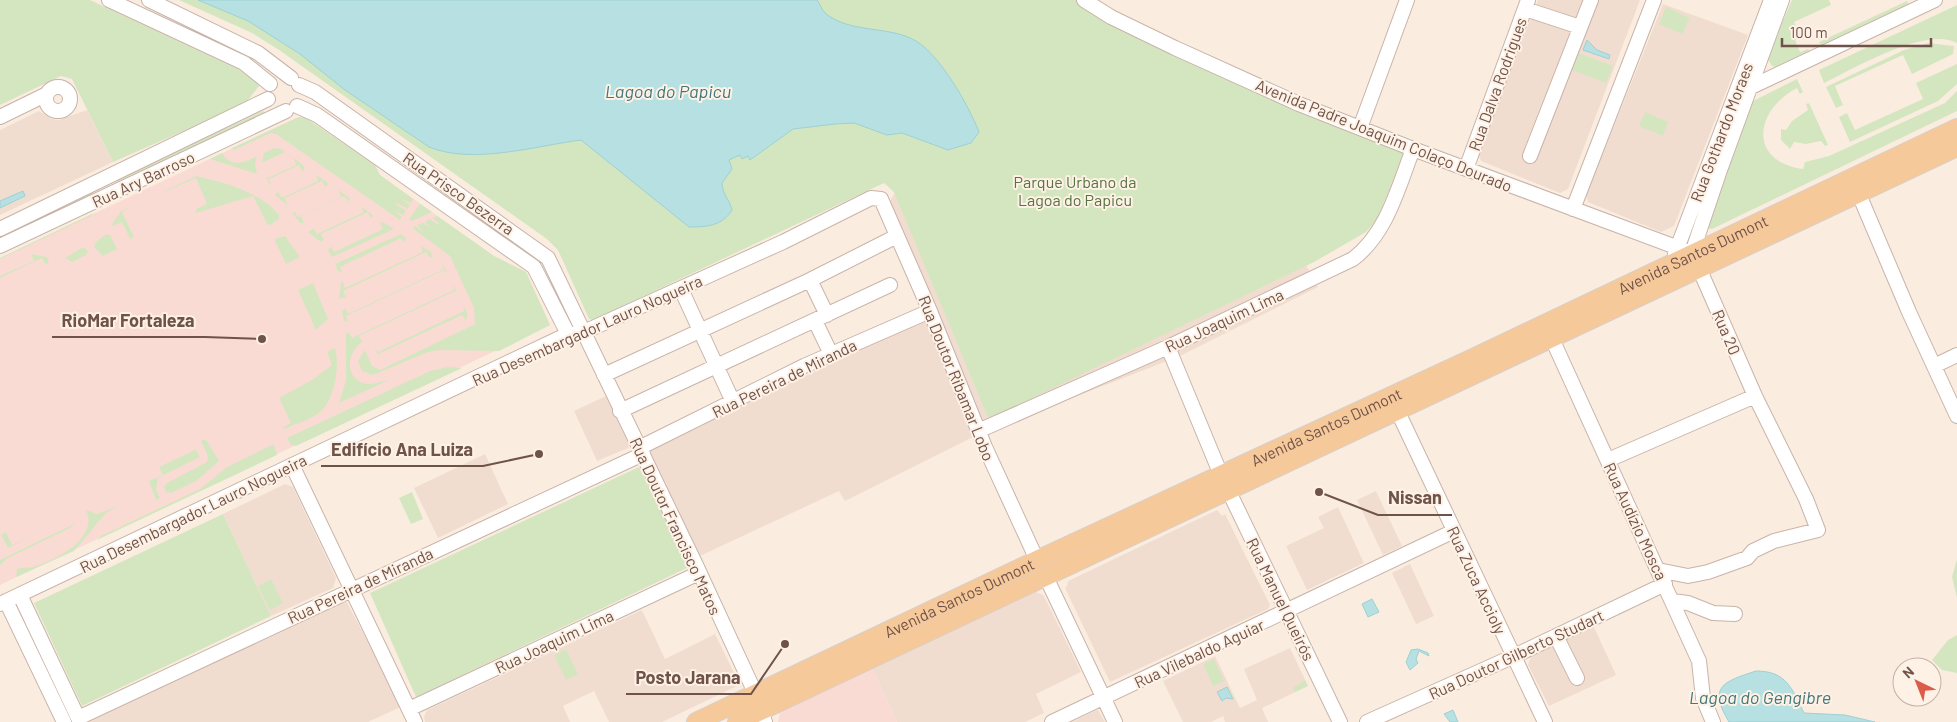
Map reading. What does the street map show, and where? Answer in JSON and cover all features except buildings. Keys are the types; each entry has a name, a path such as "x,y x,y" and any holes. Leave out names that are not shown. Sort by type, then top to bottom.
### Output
{"main road":[{"name":"Avenida Santos Dumont","path":"696,722 760,709 1046,577 1225,482 1548,330 1671,263 1770,226 1855,185 1957,128"},
{"name":"Avenida Santos Dumont","path":"1855,185 1957,147"},
{"name":"Avenida Santos Dumont","path":"737,722 898,626 1037,560 1397,410 1690,256"},
{"path":"922,616 929,632"},
{"path":"898,626 906,642"}],"street":[{"path":"109,0 244,63 270,84"},
{"name":"Rua Prisco Bezerra","path":"149,0 258,53 295,81 315,92 543,253 552,263 584,332"},
{"name":"Avenida Padre Joaquim Colaço Dourado","path":"1084,0 1111,17 1175,48 1292,100 1412,149 1574,209 1690,256"},
{"path":"1360,128 1407,0"},
{"path":"1530,156 1591,0"},
{"path":"1574,209 1654,0"},
{"name":"Rua Gothardo Moraes","path":"1731,120 1749,88 1771,0"},
{"name":"Rua Gothardo Moraes","path":"1690,256 1714,168 1731,120 1757,51 1782,0"},
{"path":"1749,88 1935,0"},
{"path":"1527,4 1580,27"},
{"name":"Rua Dalva Rodrigues","path":"1466,169 1527,4"},
{"path":"276,79 295,81 302,96 291,109 275,108 268,100 270,84 276,79"},
{"path":"0,117 47,94"},
{"name":"Rua Ary Barroso","path":"0,229 268,100"},
{"name":"Rua Prisco Bezerra","path":"291,109 317,115 534,267 568,334"},
{"name":"Rua Ary Barroso","path":"0,246 291,109"},
{"name":"Rua Joaquim Lima","path":"978,431 1168,347 1353,259 1362,252 1381,228 1412,149"},
{"path":"104,179 109,194"},
{"path":"1855,185 1957,416"},
{"name":"Rua Desembargador Lauro Nogueira","path":"3,602 568,334 584,332 783,242 865,200 876,198"},
{"name":"Rua Doutor Ribamar Lobo","path":"876,198 881,199 898,236 978,431 1037,560"},
{"path":"604,375 810,280 898,236"},
{"name":"Rua 20","path":"1658,570 1688,576 1708,572 1747,558 1752,551 1774,542 1818,530 1802,491 1755,396 1690,256"},
{"path":"810,280 831,354"},
{"path":"620,411 715,365 890,286"},
{"path":"681,289 733,402"},
{"name":"Rua Pereira de Miranda","path":"79,720 641,451 733,402 831,354 930,311"},
{"name":"Rua Audízio Mosca","path":"1548,330 1699,661 1703,698 1710,721"},
{"name":"Rua Doutor Francisco Matos","path":"584,332 620,411 699,573 760,709"},
{"name":"Rua Manuel Queirós","path":"1168,347 1225,482 1340,722"},
{"path":"1934,366 1957,355"},
{"path":"1608,460 1755,396"},
{"name":"Rua Zuca Accioly","path":"1397,410 1512,657 1545,722"},
{"path":"292,465 415,722"},
{"name":"Rua Vilebaldo Aguiar","path":"1052,722 1454,531"},
{"name":"Rua Joaquim Lima","path":"409,709 699,573"},
{"path":"1046,577 1114,722"},
{"name":"Rua Doutor Gilberto Studart","path":"1367,722 1512,657 1665,584"},
{"path":"20,595 79,720"},
{"path":"1672,601 1688,603 1713,613 1736,614"},
{"path":"3,602 64,722"},
{"path":"1556,636 1577,678"}],"shaded area":[{"path":"1538,0 1640,0 1568,189 1560,193 1481,161 1478,153"},
{"path":"1663,4 1748,35 1674,226 1661,232 1588,202 1586,196"},
{"path":"87,110 113,162 0,215 0,130 39,111 51,119 59,120"},
{"path":"303,117 375,165 380,175 494,256 526,272 550,325 0,585 0,258 296,118"},
{"path":"916,155 1291,237 1318,287 1180,356 979,434 845,501 839,491 700,556 649,450 938,313 890,201"},
{"path":"606,396 629,445 628,448 597,461 574,411"},
{"path":"485,454 508,504 438,538 414,488"},
{"path":"285,484 293,487 336,578 333,588 271,616 223,514"},
{"path":"1376,491 1402,546 1383,555 1357,500"},
{"path":"1338,507 1364,563 1307,590 1286,546 1324,528 1318,517"},
{"path":"1217,510 1222,516 1225,514 1270,605 1268,609 1110,682 1065,588 1068,581"},
{"path":"1410,564 1434,616 1416,624 1392,573"},
{"path":"1036,592 1043,595 1046,600 1081,672 1036,694 1044,713 1025,722 897,722 872,668"},
{"path":"346,601 402,706 392,711 368,722 84,722"},
{"path":"642,610 665,659 715,634 738,681 737,686 662,722 609,722 594,691 563,706 570,722 425,722 424,717 427,710"},
{"path":"1594,627 1616,675 1549,706 1528,665 1531,657"},
{"path":"1290,648 1308,686 1262,708 1268,722 1225,722 1223,716 1211,722 1183,722 1163,681 1215,656 1240,708 1257,700 1244,669"},
{"path":"872,668 897,722 778,722 780,712"},
{"path":"1098,710 1105,722 1072,722 1095,711"}],"green space":[{"path":"0,0 90,0 240,70 258,83 259,86 245,104 113,162 72,79 61,76 0,105"},
{"name":"Parque Urbano da Lagoa do Papicu","path":"179,0 1076,0 1275,101 1406,152 1376,221 1366,232 1314,262 991,418 987,415 894,192 884,183 593,320 589,319 558,250 547,239 279,50 252,33"},
{"path":"1792,0 1829,0 1831,5 1794,22 1801,37 1795,40 1800,52 1808,49 1810,52 1776,67 1772,66 1767,58"},
{"path":"1907,1 1909,6 1821,47 1819,42"},
{"path":"1957,5 1957,43 1943,39 1909,44 1890,51 1824,83 1819,70"},
{"path":"1666,7 1690,18 1682,34 1659,24"},
{"path":"1928,43 1954,46 1953,54 1912,74 1903,55 1835,86 1843,105 1836,108 1826,87 1904,50"},
{"path":"1578,53 1613,66 1606,83 1572,70"},
{"path":"1957,64 1957,84 1938,101 1850,142 1839,117 1847,113 1855,130 1923,99 1916,83"},
{"path":"1797,79 1803,92 1800,94 1797,88 1783,97 1772,109 1766,121 1763,134 1765,146 1773,156 1785,164 1803,169 1805,162 1829,156 1945,103 1957,91 1957,111 1712,229 1706,228 1751,102"},
{"path":"1809,103 1828,145 1825,146 1821,141 1806,144 1794,142 1790,149 1781,140 1781,129 1786,130 1792,121 1808,110 1806,104"},
{"path":"263,111 267,113 117,182 118,179"},
{"path":"1645,112 1668,122 1663,136 1639,126"},
{"path":"299,117 306,118 375,165 380,175 413,199 411,203 401,199 410,205 407,209 396,204 406,211 403,215 394,211 402,217 400,220 276,134 271,133 234,150 232,148"},
{"path":"274,148 282,149 285,152 262,163 264,153"},
{"path":"222,153 229,161 238,163 257,156 255,165 257,174 210,159"},
{"path":"294,158 304,166 304,170 302,171 299,165 269,179 271,185 269,184 265,172 268,178 296,165"},
{"path":"316,175 327,182 328,185 325,187 322,181 285,198 287,205 275,195 278,192 282,198 318,181"},
{"path":"196,176 218,181 252,194 271,207 279,215 279,219 270,225 267,224 253,196 196,213 196,209 207,204 196,178 150,198"},
{"path":"338,190 350,198 349,202 344,196 301,216 304,223 300,223 293,214 294,211 298,217 341,197"},
{"path":"92,192 96,194 0,241 0,235"},
{"path":"420,204 432,212 412,221 409,219"},
{"path":"135,205 122,212 134,237 130,239 122,222 113,226 112,224 121,211"},
{"path":"361,206 374,216 370,218 368,212 321,234 324,240 321,242 308,232 314,228 317,234 364,212"},
{"path":"94,213 91,216 0,259 0,258"},
{"path":"437,216 494,256 526,272 550,325 499,351 439,350 428,352 373,375 362,371 358,361 365,350 372,366 380,370 475,324 474,308 450,256 412,228 415,226 424,232 417,225 423,223 431,228 425,222 430,219 438,225 439,223 432,218"},
{"path":"383,222 394,229 332,257 328,251 331,246 334,252 383,229 380,223"},
{"path":"106,234 110,235 117,249 103,256 94,247 96,242"},
{"path":"401,234 406,238 404,243 401,238 340,267 342,273 338,271 335,264"},
{"path":"285,236 300,257 286,264 274,239"},
{"path":"421,246 431,252 433,257 430,258 426,252 343,291 346,297 339,299 341,283 343,282 345,288 423,252"},
{"path":"83,247 88,251 86,255 72,262 65,258"},
{"path":"31,254 47,257 49,261 46,265 42,258 0,278 0,276 34,261"},
{"path":"442,262 448,275 444,270 346,316 348,322 344,321 342,311 345,308 348,314 444,269"},
{"path":"313,283 328,319 316,330 298,290"},
{"path":"453,283 458,297 455,291 359,336 362,342 356,347 350,360 350,366 355,378 360,382 368,384 387,381 339,403 346,380 346,334 349,332 352,338 454,290"},
{"path":"463,305 468,315 466,320 462,315 378,354 380,360 374,347 378,352 464,311"},
{"path":"335,348 337,364 335,382 333,391 325,406 312,417 284,429 283,427 291,423 279,398 312,380 332,365 327,352"},
{"path":"448,367 462,368 296,446 291,445 287,438 430,371"},
{"path":"203,439 207,441 219,461 196,481 171,493 166,492 164,487 167,483 207,462 208,456 201,441"},
{"path":"192,444 200,457 158,478 156,490 160,498 156,500 149,481 163,475 159,467 195,450"},
{"path":"274,444 277,455 97,540 101,536 200,489 227,467"},
{"path":"639,467 689,567 416,697 370,593"},
{"path":"412,492 423,519 411,524 399,498"},
{"path":"119,506 106,513 74,551 16,577 17,569 34,567 45,563 74,546 87,530 86,510 97,514"},
{"path":"223,514 271,616 82,706 34,603"},
{"path":"76,523 70,528 6,559 0,565 0,560"},
{"path":"6,532 12,545 32,536 8,548 1,535"},
{"path":"1957,559 1957,598 1952,577"},
{"path":"271,579 283,603 270,610 258,586"},
{"path":"1957,635 1957,673 1942,670 1942,657 1934,657 1948,640"},
{"path":"566,649 578,674 566,680 554,655"},
{"path":"1214,659 1224,681 1213,686 1203,664"},
{"path":"1305,680 1308,686 1295,692 1293,688"}],"water":[{"name":"Lagoa do Papicu","path":"198,0 817,0 825,13 835,20 858,27 905,36 925,48 935,57 953,82 979,132 971,143 948,150 902,133 887,135 854,123 793,129 750,160 748,156 742,159 740,155 729,160 732,169 722,183 732,210 724,219 714,224 702,227 689,227 581,140 524,150 484,154 446,152 429,147 345,90 300,54 248,21"},
{"path":"1587,40 1597,50 1610,55 1609,59 1583,50"},
{"path":"23,191 25,196 0,208 0,201"},
{"path":"1372,599 1379,612 1368,617 1362,604"},
{"path":"1418,649 1428,653 1429,656 1419,651 1416,659 1418,663 1410,670 1406,662 1411,650"},
{"name":"Lagoa do Gengibre","path":"1756,671 1775,674 1782,678 1792,689 1804,713 1845,715 1875,722 1729,722 1723,710 1719,693 1727,683"},
{"path":"1227,687 1233,699 1226,698 1222,701 1217,692"},
{"path":"1453,710 1458,722 1450,722 1444,714"}],"place":[{"name":"RioMar Fortaleza","path":"262,339"},
{"name":"Edifício Ana Luiza","path":"539,454"},
{"name":"Nissan","path":"1319,492"},
{"name":"Posto Jarana","path":"785,644"}]}
